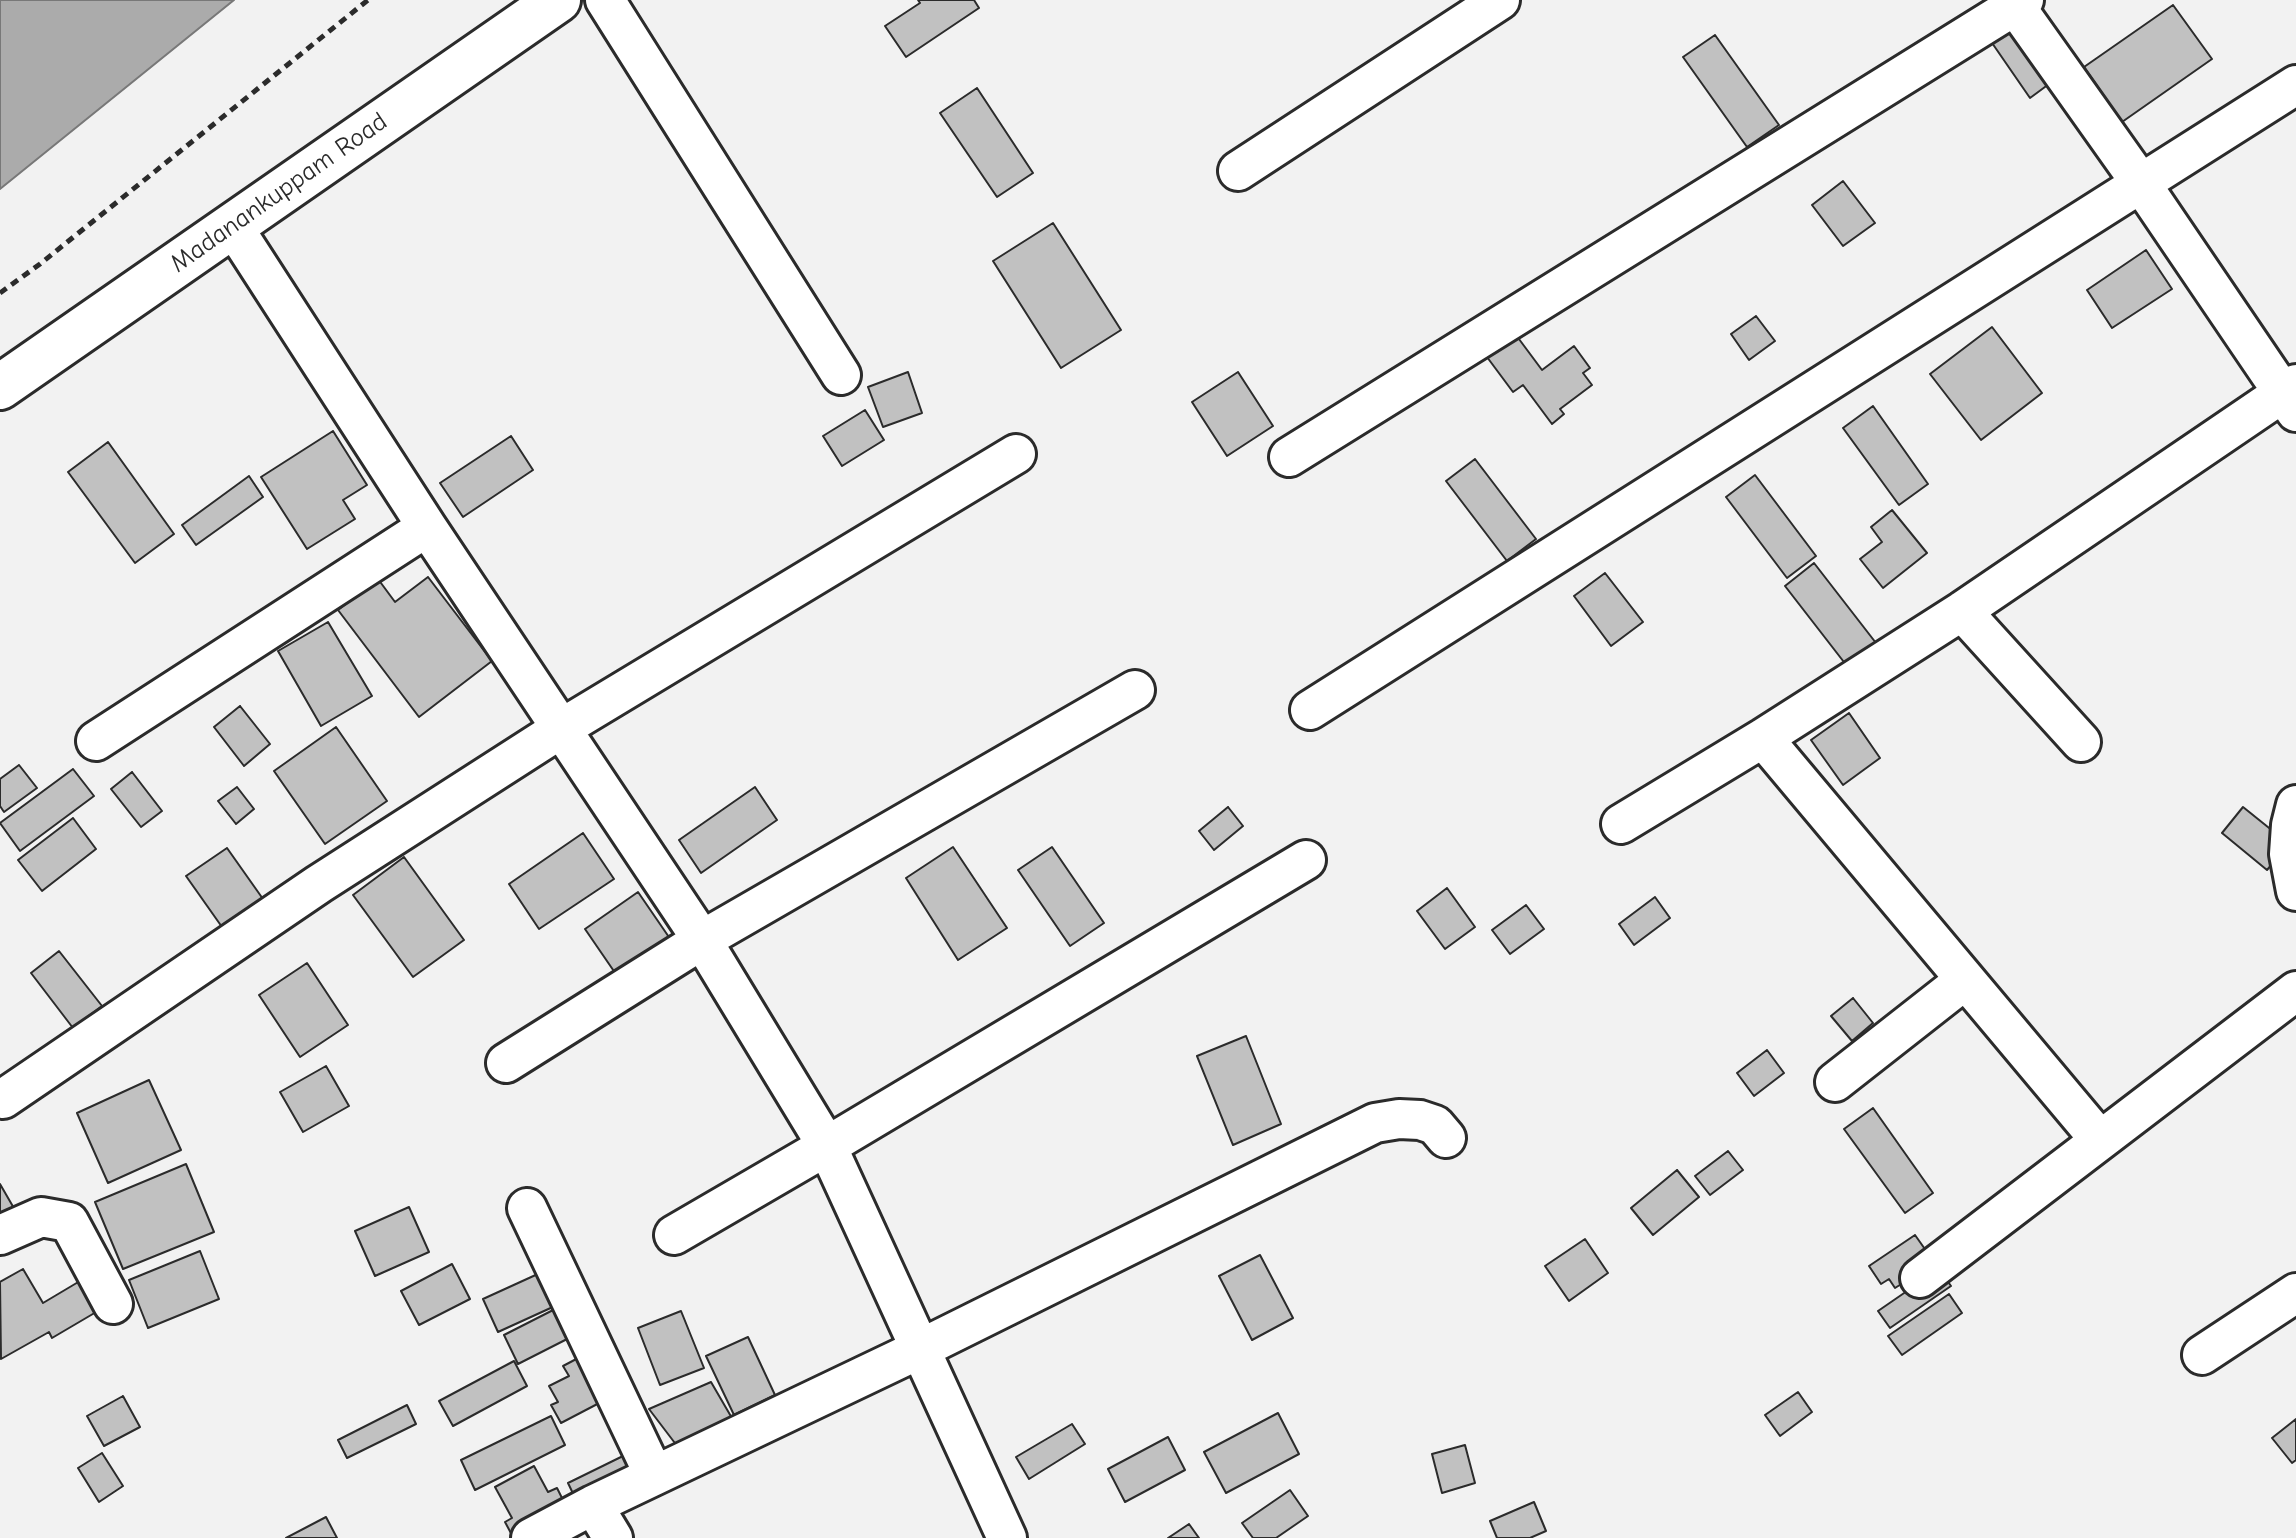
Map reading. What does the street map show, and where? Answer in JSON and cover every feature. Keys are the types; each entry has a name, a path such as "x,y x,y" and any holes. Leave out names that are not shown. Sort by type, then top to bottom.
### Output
{"main road":[{"name":"Madanankuppam Road","path":"0,387 558,0"}],"street":[{"path":"605,0 841,375"},
{"path":"1238,171 1500,0"},
{"path":"1289,457 2017,2 2291,397 1763,738 1621,824"},
{"path":"1310,710 2296,85"},
{"path":"232,225 427,527 702,940 827,1146 1007,1538"},
{"path":"3,1099 319,884 562,728 1016,454"},
{"path":"96,741 427,527"},
{"path":"1962,611 2081,742"},
{"path":"506,1063 702,940 1135,690"},
{"path":"1763,738 2100,1140"},
{"path":"2296,805 2289,854 2296,891"},
{"path":"674,1235 1306,860"},
{"path":"1835,1082 1965,980"},
{"path":"1920,1278 2296,991"},
{"path":"531,1538 1375,1123 1420,1120 1435,1125 1446,1138"},
{"path":"527,1208 654,1475"},
{"path":"0,1235 41,1217 69,1222 113,1304"},
{"path":"2202,1355 2296,1293"},
{"path":"593,1505 613,1538"}],"path":[{"path":"0,293 368,0"}],"shaded area":[{"path":"0,0 234,0 0,189"}],"building":[{"path":"918,0 974,0 979,8 906,57 885,26 920,3"},
{"path":"2173,5 2212,59 2122,122 2084,67"},
{"path":"2009,26 2049,84 2030,98 1990,40"},
{"path":"1715,35 1779,125 1747,147 1683,57"},
{"path":"977,88 1033,173 997,197 940,113"},
{"path":"1843,181 1875,223 1843,246 1812,205"},
{"path":"1053,223 1121,330 1061,368 993,261"},
{"path":"2146,250 2172,289 2112,328 2087,290"},
{"path":"1756,316 1775,341 1749,360 1731,334"},
{"path":"1992,327 2042,393 1981,440 1930,374"},
{"path":"1513,331 1542,370 1574,346 1590,368 1583,373 1592,385 1560,409 1564,414 1552,424 1523,385 1513,392 1484,353"},
{"path":"908,372 922,413 883,427 868,387"},
{"path":"1238,372 1273,426 1227,456 1192,402"},
{"path":"1873,406 1928,484 1899,505 1843,428"},
{"path":"865,410 884,440 842,466 823,436"},
{"path":"333,431 367,485 343,500 355,519 307,549 261,477"},
{"path":"511,436 533,470 463,517 440,483"},
{"path":"108,442 174,534 135,563 68,472"},
{"path":"1475,459 1536,539 1507,561 1446,481"},
{"path":"1755,475 1816,556 1787,578 1726,497"},
{"path":"249,476 263,497 196,545 182,525"},
{"path":"1892,510 1927,553 1883,588 1860,559 1882,542 1871,527"},
{"path":"1814,563 1876,643 1847,666 1785,586"},
{"path":"1605,573 1643,622 1611,646 1574,596"},
{"path":"428,577 492,661 419,717 338,610 378,579 395,602"},
{"path":"328,622 372,696 321,726 278,651"},
{"path":"240,706 270,744 244,766 214,727"},
{"path":"1849,713 1880,758 1843,785 1811,740"},
{"path":"336,727 387,801 325,844 274,771"},
{"path":"19,765 37,788 4,812 0,806 0,779"},
{"path":"73,769 94,796 20,851 0,823"},
{"path":"132,772 162,811 141,827 111,789"},
{"path":"237,787 254,809 236,824 218,801"},
{"path":"755,787 777,820 701,873 679,840"},
{"path":"1228,807 1243,826 1214,850 1199,831"},
{"path":"2243,807 2289,844 2267,870 2222,833"},
{"path":"73,818 96,849 42,891 18,860"},
{"path":"583,833 614,879 539,929 509,884"},
{"path":"953,847 1007,928 958,960 906,878"},
{"path":"1052,847 1104,923 1070,946 1018,870"},
{"path":"227,848 263,899 222,927 186,876"},
{"path":"404,857 464,940 413,977 353,895"},
{"path":"1447,888 1475,927 1445,949 1417,911"},
{"path":"638,892 673,943 620,980 585,929"},
{"path":"1655,897 1670,918 1634,945 1619,924"},
{"path":"1526,905 1544,929 1510,954 1492,930"},
{"path":"59,951 102,1006 73,1028 31,973"},
{"path":"307,963 348,1025 300,1057 259,995"},
{"path":"1853,998 1873,1023 1852,1041 1831,1016"},
{"path":"1246,1036 1281,1124 1233,1145 1197,1056"},
{"path":"1767,1050 1784,1073 1754,1096 1737,1073"},
{"path":"326,1066 349,1106 303,1132 280,1092"},
{"path":"149,1080 181,1150 108,1183 77,1113"},
{"path":"1873,1108 1933,1193 1905,1213 1844,1129"},
{"path":"1728,1151 1743,1170 1710,1195 1695,1176"},
{"path":"186,1164 214,1232 123,1269 95,1202"},
{"path":"1677,1170 1699,1197 1653,1235 1631,1208"},
{"path":"0,1184 15,1210 0,1219"},
{"path":"409,1207 429,1252 375,1276 355,1231"},
{"path":"1915,1235 1927,1252 1904,1268 1911,1278 1895,1288 1889,1279 1881,1284 1869,1266"},
{"path":"1585,1239 1608,1273 1569,1301 1545,1266"},
{"path":"200,1251 219,1299 148,1328 129,1280"},
{"path":"1260,1255 1293,1318 1252,1340 1219,1276"},
{"path":"452,1264 470,1299 419,1325 401,1291"},
{"path":"23,1269 43,1303 85,1278 103,1308 52,1338 49,1332 1,1359 0,1282"},
{"path":"1939,1269 1951,1286 1890,1328 1878,1311"},
{"path":"540,1273 555,1306 498,1332 483,1299"},
{"path":"1949,1294 1962,1313 1902,1355 1888,1336"},
{"path":"561,1306 575,1335 518,1364 504,1335"},
{"path":"681,1311 704,1368 660,1385 638,1328"},
{"path":"748,1337 775,1395 734,1415 706,1356"},
{"path":"582,1356 605,1400 561,1423 551,1405 558,1402 549,1386 569,1376 563,1366"},
{"path":"514,1361 527,1386 453,1426 439,1401"},
{"path":"711,1382 736,1425 684,1455 649,1409"},
{"path":"1798,1392 1812,1412 1780,1436 1765,1415"},
{"path":"123,1396 140,1427 104,1446 87,1416"},
{"path":"407,1405 416,1424 347,1458 338,1440"},
{"path":"1278,1413 1299,1454 1226,1493 1204,1452"},
{"path":"551,1416 565,1445 475,1490 461,1460"},
{"path":"2296,1419 2296,1460 2292,1463 2272,1438"},
{"path":"1072,1424 1085,1444 1029,1479 1016,1457"},
{"path":"1168,1437 1185,1470 1125,1502 1108,1469"},
{"path":"1465,1445 1475,1483 1442,1493 1432,1454"},
{"path":"102,1453 123,1486 99,1502 78,1468"},
{"path":"623,1456 633,1477 578,1504 568,1483"},
{"path":"534,1466 548,1492 557,1488 567,1508 513,1537 505,1522 512,1518 495,1487"},
{"path":"1290,1490 1308,1516 1276,1538 1253,1538 1242,1523"},
{"path":"1534,1502 1546,1531 1530,1538 1497,1538 1490,1521"},
{"path":"326,1517 337,1538 286,1538"},
{"path":"1189,1524 1199,1538 1168,1538"}]}
